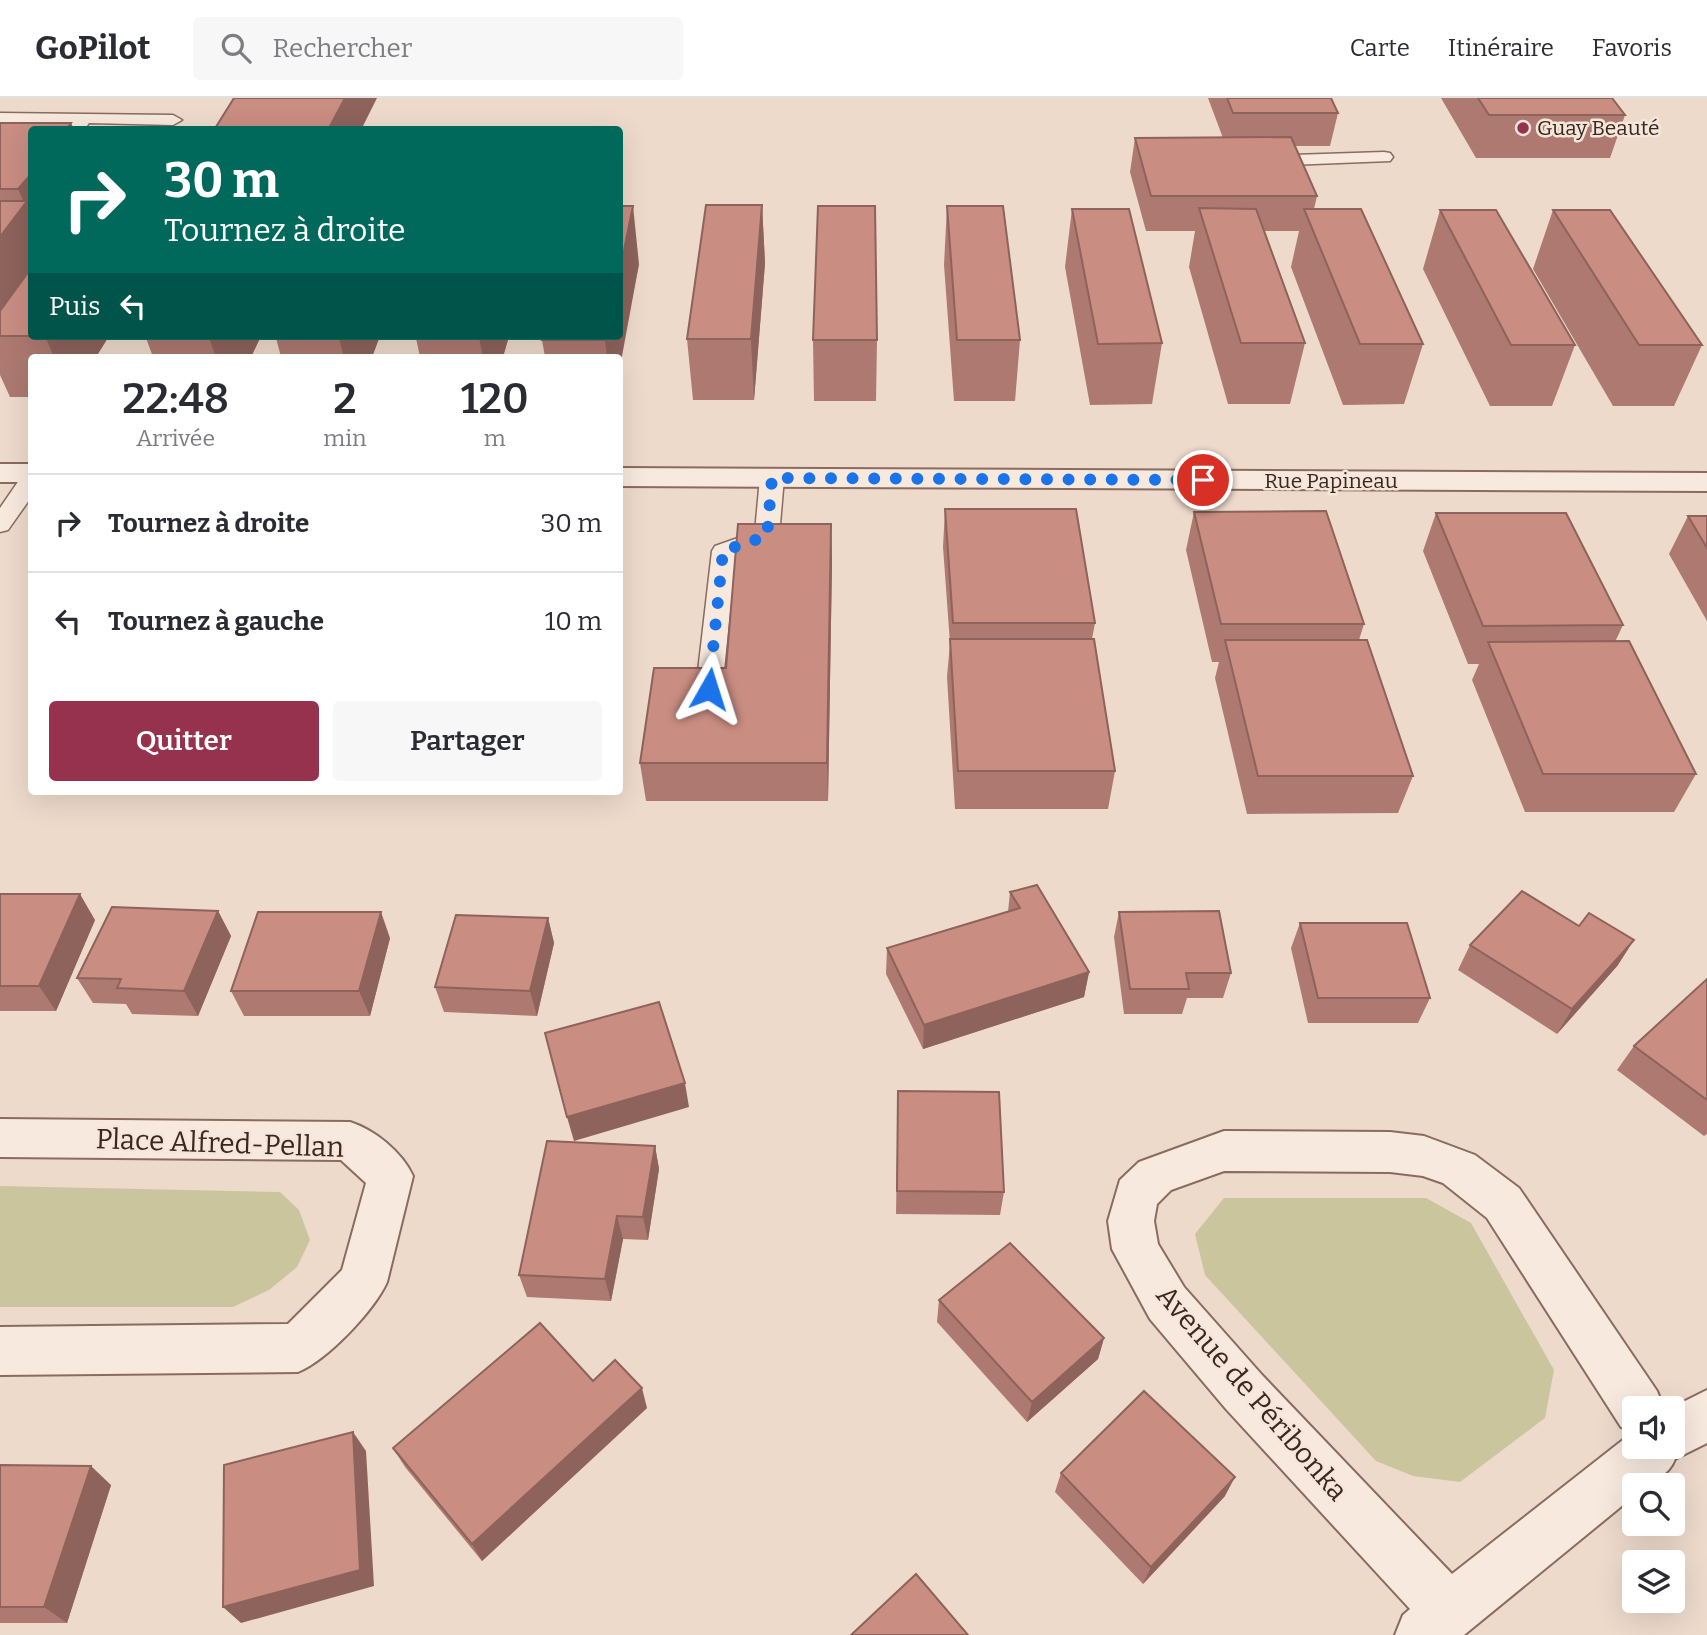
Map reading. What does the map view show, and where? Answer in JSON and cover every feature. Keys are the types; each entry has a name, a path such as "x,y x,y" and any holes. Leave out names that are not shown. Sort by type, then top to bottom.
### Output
{"street":[{"path":"0,473 28,476"},
{"name":"Rue Papineau","path":"623,477 1707,482"},
{"name":"Place Alfred-Pellan","path":"0,1138 351,1141 390,1176 363,1282 298,1348 0,1351"},
{"name":"Avenue de Péribonka","path":"1630,1396 1503,1203 1458,1169 1424,1156 1390,1152 1224,1151 1155,1175 1136,1194 1131,1221 1135,1249 1167,1304 1244,1392 1436,1623 1640,1459"},
{"path":"1685,1428 1707,1415"}],"lane":[{"path":"0,118 80,124 173,120"},
{"path":"1238,162 1384,157"},
{"path":"709,689 723,551 767,536 772,478"},
{"path":"0,524 28,482"}],"shaded area":[{"path":"0,1186 280,1192 299,1210 310,1240 297,1267 269,1290 233,1307 0,1307"},
{"path":"1224,1198 1426,1198 1471,1223 1554,1370 1545,1418 1460,1482 1413,1476 1376,1461 1205,1275 1195,1234"}],"building":[{"path":"234,98 345,98 330,126 216,126"},
{"path":"1227,98 1331,98 1338,113 1233,113"},
{"path":"1478,98 1612,98 1625,115 1489,115"},
{"path":"0,123 71,123 69,126 28,126 28,178 18,189 0,189"},
{"path":"1291,137 1317,196 1151,196 1135,138"},
{"path":"0,201 27,201 0,237"},
{"path":"706,205 762,205 751,339 687,339"},
{"path":"623,206 633,206 623,255"},
{"path":"818,206 875,206 877,340 813,340"},
{"path":"947,206 1003,206 1020,340 957,340"},
{"path":"1199,208 1256,209 1305,343 1241,343"},
{"path":"1072,209 1129,209 1162,343 1098,344"},
{"path":"1304,209 1361,209 1423,344 1360,344"},
{"path":"1440,210 1496,210 1575,345 1511,345"},
{"path":"1553,210 1610,210 1702,345 1639,345"},
{"path":"28,272 28,336 0,336 0,311"},
{"path":"945,509 1076,509 1095,623 953,623"},
{"path":"1326,511 1364,624 1221,624 1194,512"},
{"path":"1436,513 1566,513 1623,625 1483,626"},
{"path":"1688,516 1707,516 1707,548"},
{"path":"738,524 831,524 827,763 640,763 654,668 726,668"},
{"path":"950,639 1094,639 1115,771 958,771"},
{"path":"1225,640 1367,640 1413,776 1258,776"},
{"path":"1629,641 1696,774 1543,774 1488,642"},
{"path":"1037,885 1089,972 924,1025 887,948 1020,908 1010,892"},
{"path":"1522,891 1579,926 1589,913 1634,940 1572,1009 1470,945"},
{"path":"0,894 80,894 39,986 0,986"},
{"path":"112,907 218,911 184,991 117,988 121,979 77,978"},
{"path":"1219,911 1231,973 1186,973 1189,989 1130,989 1119,912"},
{"path":"258,912 381,912 359,991 231,991"},
{"path":"456,915 548,918 530,991 435,987"},
{"path":"1300,923 1407,923 1430,998 1318,998"},
{"path":"1707,979 1707,1100 1634,1046"},
{"path":"659,1002 685,1083 567,1117 545,1033"},
{"path":"898,1091 999,1092 1004,1192 897,1191"},
{"path":"547,1141 655,1146 643,1217 617,1216 605,1279 519,1275"},
{"path":"1010,1243 1104,1338 1032,1402 939,1300"},
{"path":"540,1323 593,1381 615,1360 642,1388 472,1544 393,1448"},
{"path":"1144,1391 1235,1477 1151,1567 1061,1473"},
{"path":"353,1432 360,1570 223,1607 224,1465"},
{"path":"0,1465 91,1466 44,1607 0,1607"},
{"path":"916,1574 968,1635 851,1635"}],"place":[{"name":"Guay Beauté","path":"1523,128"}],"route":[{"path":"709,689 723,551 767,536 772,478 1203,480"}]}
